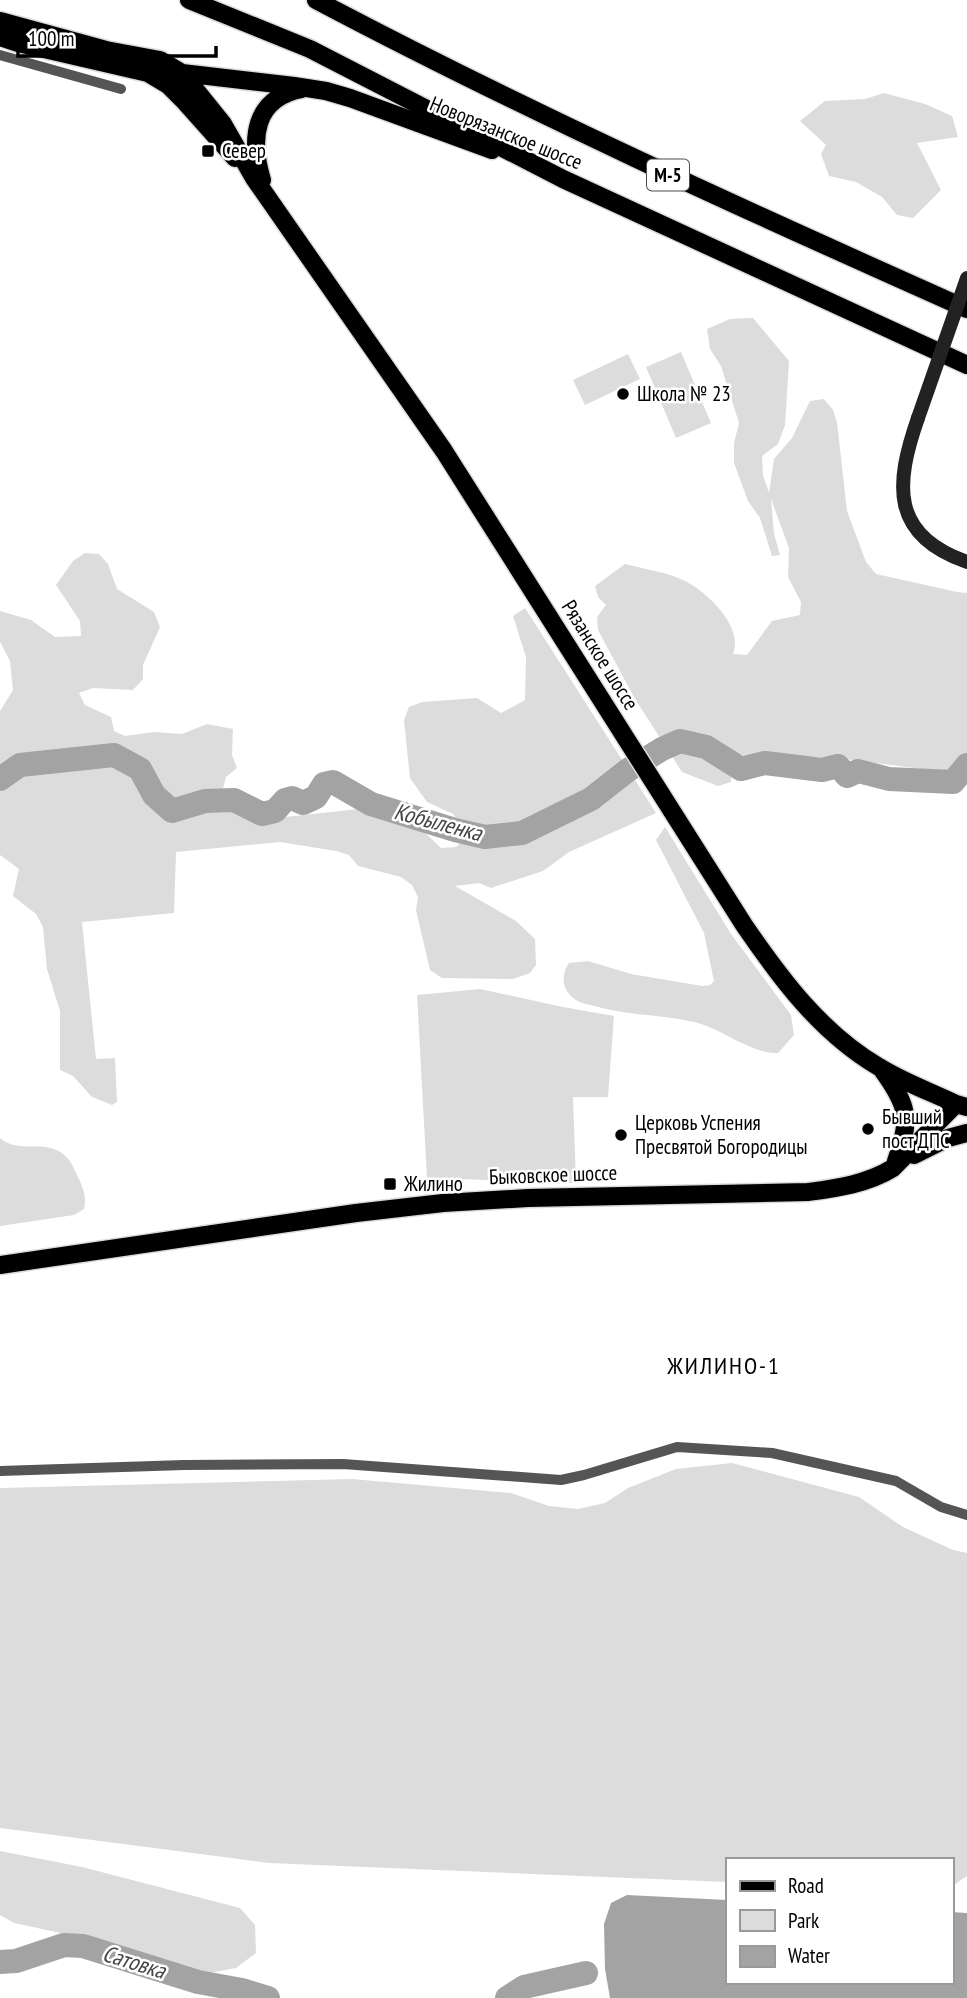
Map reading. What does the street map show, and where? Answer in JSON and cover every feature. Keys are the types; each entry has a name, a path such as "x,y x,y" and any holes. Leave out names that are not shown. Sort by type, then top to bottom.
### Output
{"main road":[{"name":"М-5","path":"189,0 310,49 563,179"},
{"name":"Новорязанское шоссе","path":"316,0 642,163 967,309"},
{"path":"0,22 106,50 160,60 182,73"},
{"name":"Новорязанское шоссе","path":"0,37 148,73 182,73 306,88 350,98 474,142 563,179 967,365"},
{"name":"Рязанское шоссе","path":"148,73 167,85 185,102 254,178"},
{"name":"Рязанское шоссе","path":"182,73 223,124 254,178 444,451 744,925 779,975 839,1039 880,1068 963,1108"},
{"path":"278,211 262,178 255,138 266,110 278,98 291,91 306,88"},
{"path":"967,278 918,418 905,462 903,484 904,503 913,523 926,541 967,562"},
{"path":"926,346 967,374"},
{"path":"942,551 967,554"},
{"path":"880,1068 896,1089 904,1108 906,1130 893,1168"},
{"name":"Быковское шоссе","path":"0,1265 316,1218 443,1203 528,1198 808,1192 845,1187 893,1168 963,1108"},
{"path":"893,1168 928,1147 967,1133"}],"street":[{"path":"0,55 121,89"},
{"path":"0,1471 184,1465 342,1464 561,1480 677,1447 772,1453 896,1480 941,1507 967,1515"}],"green space":[{"path":"884,93 925,104 952,116 958,137 917,143 941,190 913,218 897,215 882,197 856,182 829,176 821,154 826,145 800,121 825,101 865,99"},
{"path":"753,318 789,361 785,425 778,444 762,456 763,475 769,493 774,459 792,438 810,401 824,399 833,410 837,422 847,511 866,562 876,574 967,593 967,759 946,772 829,757 765,759 732,754 731,782 718,786 682,772 635,699 598,630 597,617 606,605 598,597 595,586 625,564 676,577 702,592 728,622 735,644 733,654 747,655 772,621 800,615 801,602 788,577 789,548 771,499 774,534 780,555 772,556 760,518 748,501 734,463 734,443 739,423 721,366 710,349 707,329 730,319"},
{"path":"681,352 711,423 676,438 646,367"},
{"path":"628,354 640,379 585,405 573,380"},
{"path":"85,553 99,554 108,564 117,589 154,612 160,627 143,665 143,679 133,690 93,688 79,693 85,705 111,717 114,731 125,736 154,732 182,734 207,724 233,729 232,755 237,768 226,777 219,804 257,820 368,808 420,828 441,848 456,847 466,838 462,826 453,814 427,802 410,778 404,720 409,707 422,702 477,698 501,713 525,700 526,657 513,616 525,608 656,813 569,852 543,871 491,888 479,883 455,886 516,921 535,939 536,965 530,973 513,979 442,978 430,970 416,910 418,897 412,885 401,877 358,866 349,855 280,842 176,852 174,913 82,922 96,1059 115,1058 117,1102 112,1105 92,1097 73,1076 60,1070 60,1011 47,969 43,927 36,914 13,896 19,869 0,855 0,711 13,690 10,661 0,642 0,611 31,620 55,637 81,636 80,621 56,585 73,561"},
{"path":"665,827 731,934 791,1015 794,1035 778,1053 758,1050 698,1023 583,1003 571,996 565,988 564,973 569,963 588,961 631,974 702,986 710,985 714,981 704,933 656,840"},
{"path":"480,989 614,1016 608,1097 573,1097 576,1183 427,1178 417,995"},
{"path":"0,1138 7,1143 48,1147 63,1154 72,1165 81,1185 85,1197 84,1209 74,1215 0,1226"},
{"path":"732,1463 859,1497 903,1527 953,1550 967,1553 967,1876 954,1885 953,1858 726,1858 726,1882 269,1863 0,1828 0,1488 352,1479 511,1493 549,1506 578,1509 605,1503 628,1488 676,1469"},
{"path":"0,1851 82,1867 240,1908 255,1925 256,1953 236,1968 198,1975 70,1935 14,1923 0,1915"}],"water":[{"path":"627,1895 726,1900 726,1984 953,1984 953,1912 967,1913 967,1998 610,1998 605,1969 604,1924 611,1903"}],"waterway":[{"name":"Кобыленка","path":"0,779 20,765 114,755 140,769 154,795 172,811 205,801 234,800 262,814 275,811 285,800 292,798 303,803 316,797 324,784 333,782 371,804 485,837 522,833 591,799 628,770 680,741 706,747 741,769 765,763 822,770 838,766 847,776 858,771 889,779 953,782 967,765"},
{"name":"Сатовка","path":"0,1962 16,1961 64,1945 83,1946 198,1982 268,1998"},
{"name":"Сатовка","path":"507,1998 524,1987 586,1973"}],"place":[{"name":"Север","path":"208,151"},
{"name":"Школа № 23","path":"623,394"},
{"name":"Бывший пост ДПС","path":"868,1129"},
{"name":"Церковь Успения Пресвятой Богородицы","path":"621,1135"},
{"name":"Жилино","path":"390,1184"}],"district":[{"name":"ЖИЛИНО-1","path":"724,1366"}]}
